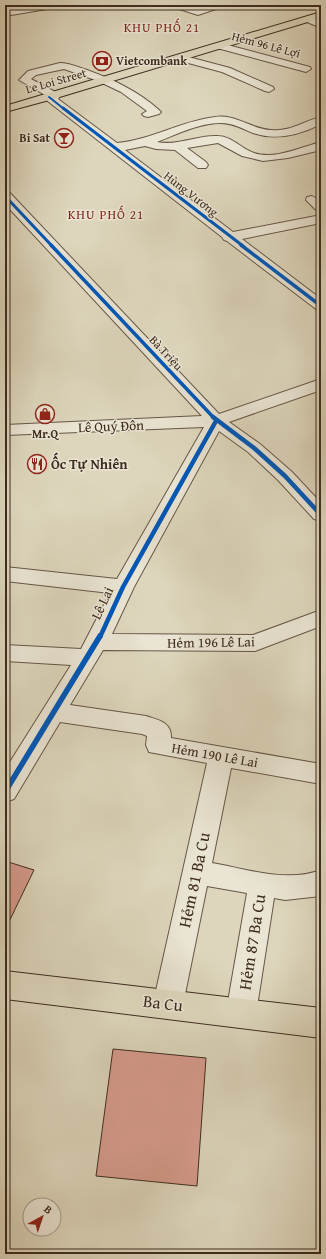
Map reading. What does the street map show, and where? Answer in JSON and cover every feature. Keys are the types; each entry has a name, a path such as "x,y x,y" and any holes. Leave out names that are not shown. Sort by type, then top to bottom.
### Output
{"main road":[{"name":"Le Loi Street","path":"5,109 181,58 321,15"},
{"name":"Ba Cu","path":"5,985 321,1023"}],"street":[{"path":"5,13 53,5"},
{"path":"176,5 198,12 219,5"},
{"path":"308,19 321,24"},
{"name":"Hẻm 96 Lê Lợi","path":"220,46 306,69"},
{"path":"181,58 226,70 269,89"},
{"name":"Hùng Vương","path":"105,80 60,66 32,73 24,80 52,96 229,237 321,306"},
{"path":"105,80 145,102 155,112 150,117 170,132"},
{"path":"115,147 145,142 170,132 197,124 224,119 238,122 266,133 273,134 309,126 321,120"},
{"path":"286,132 321,145"},
{"path":"145,142 161,146 178,147 219,139 256,157 270,157 321,145"},
{"path":"178,147 202,165"},
{"name":"Bà Triệu","path":"7,201 216,422 259,453 285,476 321,515"},
{"path":"229,237 321,219"},
{"name":"Lê Quý Đôn","path":"5,430 216,422 321,384"},
{"name":"Lê Lai","path":"5,792 92,650 123,587 216,422"},
{"path":"5,574 123,587"},
{"name":"Hẻm 196 Lê Lai","path":"5,653 255,643 321,618"},
{"name":"Hẻm 190 Lê Lai","path":"55,712 146,725 159,731 158,745 321,774"},
{"name":"Hẻm 81 Ba Cu","path":"168,1004 221,756"},
{"path":"196,872 262,884"},
{"name":"Hẻm 87 Ba Cu","path":"241,1013 262,884 285,888 320,884 321,882"}],"building":[{"path":"5,861 34,870 5,930"},
{"path":"113,1049 206,1058 197,1186 96,1176"}],"cycle path":[{"path":"49,97 321,306"},
{"path":"5,196 216,421 254,448 285,476 321,515"},
{"path":"5,792 97,642 123,587 216,421"}],"place":[{"name":"Vietcombank","path":"102,61"},
{"name":"Bi Sat","path":"64,138"},
{"name":"Mr.Q","path":"45,414"},
{"name":"Ốc Tự Nhiên","path":"37,464"}],"district":[{"name":"KHU PHỐ 21","path":"162,27"},
{"name":"KHU PHỐ 21","path":"106,214"}]}
